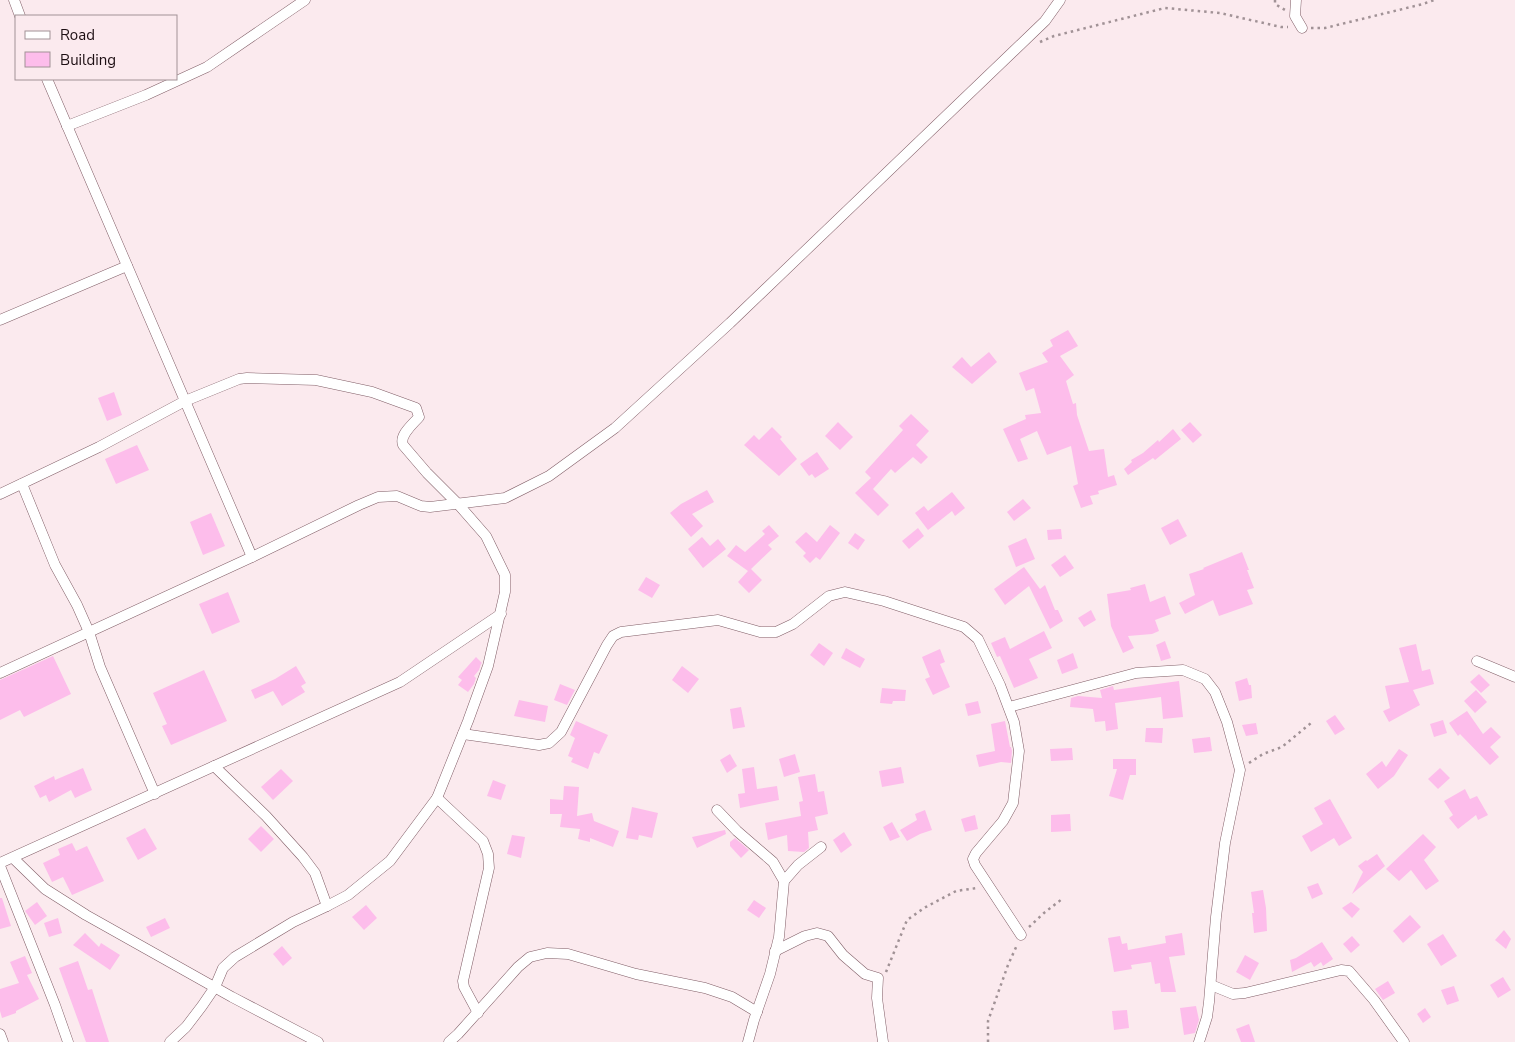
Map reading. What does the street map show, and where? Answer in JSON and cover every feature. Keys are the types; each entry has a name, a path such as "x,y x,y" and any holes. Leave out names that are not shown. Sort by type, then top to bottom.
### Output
{"street":[{"path":"14,0 20,15"},
{"path":"67,126 146,95 207,67 305,0"},
{"path":"0,673 378,497 397,496 421,506 430,507 458,504 506,498 549,476 614,428 730,323 1045,21 1060,0"},
{"path":"1296,0 1295,16 1302,28"},
{"path":"47,80 252,557"},
{"path":"0,320 127,266"},
{"path":"0,494 99,447 185,401 240,379 254,377 316,380 372,392 416,408 419,417 402,436 403,445 486,536 505,575 505,592 501,614 488,666 437,798 390,861 348,895 293,922 235,957 223,968 215,987 186,1027 170,1042"},
{"path":"22,484 55,565 77,605 89,632 100,667 155,794"},
{"path":"463,734 539,745 549,743 561,732 607,645 614,636 621,632 718,620 760,632 776,632 793,624 829,596 845,592 884,601 964,627 978,639 985,652 1009,707 1014,722 1019,751 1012,803 1003,822 973,859 975,865 1021,935"},
{"path":"68,1042 56,1005 0,865 400,682 501,614"},
{"path":"1477,661 1515,677"},
{"path":"1009,707 1136,673 1183,670 1205,679 1215,692 1227,722 1240,770 1223,851 1207,1017 1199,1042"},
{"path":"214,766 266,816 302,857 315,873 328,906"},
{"path":"437,798 483,841 488,854 489,868 463,981 466,992 478,1013"},
{"path":"717,810 737,831 773,862 784,881 776,952 748,1042"},
{"path":"784,881 798,865 821,847"},
{"path":"13,858 45,889 86,915 318,1042"},
{"path":"776,952 805,936 816,933 828,936 843,955 864,974 878,978 877,998 883,1042"},
{"path":"449,1042 478,1013 518,967 530,957 547,953 568,954 636,974 705,988 732,997 757,1012"},
{"path":"1211,985 1233,994 1245,993 1341,970 1349,971 1374,1000 1404,1042"},
{"path":"0,1034 3,1042"}],"path":[{"path":"1038,43 1054,36 1165,8 1220,12 1281,27 1326,28 1434,0"},
{"path":"1240,770 1263,754 1282,747 1311,723"},
{"path":"885,973 906,920 956,891 974,889 988,884"},
{"path":"988,1042 988,1021 1008,964 1021,935 1044,912 1062,899"}],"building":[{"path":"1068,330 1078,346 1060,356 1074,375 1066,381 1073,404 1076,403 1077,415 1089,451 1104,449 1108,477 1114,475 1117,485 1098,491 1099,494 1090,496 1093,504 1081,508 1073,486 1078,484 1071,446 1047,455 1037,431 1020,439 1028,459 1018,462 1003,429 1026,419 1025,415 1041,413 1034,388 1026,391 1019,373 1048,362 1042,353 1053,346 1050,340"},
{"path":"989,352 997,362 972,384 952,367 962,357 971,367"},
{"path":"114,392 122,415 107,421 98,398"},
{"path":"911,414 929,431 916,445 928,457 921,464 913,457 895,473 891,469 873,489 889,505 878,516 855,493 871,478 865,472 903,430 899,426"},
{"path":"838,422 853,437 840,450 825,436"},
{"path":"1190,422 1202,435 1193,443 1181,430"},
{"path":"772,427 782,437 780,439 797,459 779,476 744,445 754,435 759,440"},
{"path":"1173,429 1181,439 1155,460 1153,458 1128,475 1124,469 1132,462 1131,460 1143,453 1158,440 1159,442"},
{"path":"137,445 149,470 116,484 105,459"},
{"path":"817,452 829,469 815,478 812,474 809,476 800,464"},
{"path":"707,490 714,502 692,514 703,526 691,537 670,513 681,504"},
{"path":"952,492 965,508 955,516 952,511 928,530 915,513 924,506 928,511"},
{"path":"1023,499 1031,508 1014,521 1007,512"},
{"path":"211,513 225,546 203,555 190,522"},
{"path":"1178,519 1187,536 1170,545 1161,528"},
{"path":"769,525 779,536 768,545 772,549 751,569 762,580 749,593 738,582 748,571 727,556 736,545 745,552 765,534 762,531"},
{"path":"830,525 840,533 820,560 816,557 810,563 803,556 806,553 795,542 806,532 817,542"},
{"path":"918,528 924,536 909,549 902,541"},
{"path":"1061,529 1062,539 1048,540 1047,530"},
{"path":"855,533 865,540 858,550 848,543"},
{"path":"702,537 710,546 718,539 726,549 703,568 688,549"},
{"path":"1026,538 1035,559 1016,567 1008,546"},
{"path":"1242,552 1254,588 1247,590 1253,604 1219,616 1213,600 1185,614 1179,603 1195,595 1189,574"},
{"path":"1065,555 1074,568 1060,577 1051,565"},
{"path":"1024,567 1040,589 1045,585 1055,610 1058,610 1063,621 1050,629 1029,586 1005,605 994,589"},
{"path":"646,577 660,585 652,598 638,590"},
{"path":"1145,584 1150,602 1165,596 1171,614 1155,620 1159,631 1152,634 1128,636 1134,648 1123,653 1111,626 1107,594 1131,590 1130,588"},
{"path":"228,592 240,622 212,634 199,604"},
{"path":"1091,610 1096,620 1084,627 1078,618"},
{"path":"1044,631 1052,648 1029,659 1038,678 1014,688 1000,656 997,657 991,643 1005,637 1010,649"},
{"path":"1165,641 1171,658 1161,661 1156,645"},
{"path":"819,643 833,653 824,666 810,655"},
{"path":"1416,644 1422,671 1430,669 1434,684 1413,690 1420,705 1389,722 1383,711 1390,708 1385,686 1409,682 1399,648"},
{"path":"846,648 865,659 860,668 841,658"},
{"path":"940,649 945,662 940,664 950,687 933,695 925,679 930,677 922,657"},
{"path":"1073,653 1078,668 1062,674 1057,660"},
{"path":"53,656 71,694 24,717 20,710 0,720 0,680"},
{"path":"476,657 482,663 474,676 476,678 474,684 468,692 458,685 462,680 458,677"},
{"path":"296,666 306,683 301,686 305,692 282,706 273,691 255,699 251,690 275,679"},
{"path":"682,666 699,679 688,693 672,680"},
{"path":"204,670 227,721 171,745 162,726 167,724 153,693"},
{"path":"1479,674 1490,685 1481,693 1470,682"},
{"path":"1247,678 1249,685 1251,685 1252,698 1239,701 1235,682"},
{"path":"1179,681 1183,717 1163,719 1161,697 1115,703 1118,729 1106,731 1105,721 1095,722 1093,709 1070,707 1071,698 1078,696 1102,698 1100,690 1113,686 1114,690"},
{"path":"560,684 575,690 567,705 554,700"},
{"path":"882,688 906,690 905,701 893,701 892,704 880,703"},
{"path":"1476,690 1487,702 1475,713 1464,701"},
{"path":"519,700 548,706 545,722 514,716"},
{"path":"978,701 981,713 968,716 965,704"},
{"path":"741,707 745,727 733,729 730,709"},
{"path":"1467,711 1483,734 1491,727 1501,737 1490,747 1499,757 1490,765 1460,734 1458,736 1449,723"},
{"path":"1335,715 1345,729 1335,735 1326,721"},
{"path":"1443,720 1447,733 1434,737 1430,724"},
{"path":"576,721 608,735 599,754 594,752 588,769 571,762 573,758 568,756 575,738 570,735"},
{"path":"1005,721 1012,751 1011,763 1001,762 979,767 976,755 995,751 991,724"},
{"path":"1256,723 1258,734 1246,736 1242,725"},
{"path":"1146,728 1163,728 1162,743 1145,742"},
{"path":"1210,737 1212,751 1194,753 1192,739"},
{"path":"1072,748 1073,760 1051,761 1050,749"},
{"path":"1399,749 1408,755 1394,776 1378,789 1366,774 1382,761 1386,767"},
{"path":"730,754 737,766 727,773 720,760"},
{"path":"795,754 800,772 784,777 779,759"},
{"path":"1113,759 1136,759 1136,775 1130,775 1123,800 1109,796 1117,769 1113,769"},
{"path":"754,767 757,789 777,786 779,800 740,808 738,794 745,793 742,769"},
{"path":"901,767 904,783 882,787 879,771"},
{"path":"83,768 92,790 75,798 71,790 49,802 46,795 40,798 34,786 54,776 55,780"},
{"path":"1440,768 1450,778 1438,789 1428,779"},
{"path":"281,769 293,781 273,800 261,787"},
{"path":"815,774 818,792 824,791 828,814 815,817 818,830 808,832 809,848 804,852 788,851 787,835 768,840 765,823 801,816 799,802 803,801 798,777"},
{"path":"493,780 506,785 501,800 487,796"},
{"path":"564,786 579,787 577,816 592,813 594,821 619,831 613,847 590,838 590,842 578,839 580,829 560,827 562,814 550,814 550,799 563,800"},
{"path":"1465,789 1470,799 1477,796 1488,815 1478,820 1476,815 1458,829 1449,818 1453,815 1444,801"},
{"path":"1330,799 1352,838 1339,846 1334,838 1311,852 1302,836 1323,824 1314,808"},
{"path":"632,807 658,813 652,838 639,835 638,840 626,838"},
{"path":"925,810 932,830 907,841 900,830 917,820 915,814"},
{"path":"1070,814 1071,831 1051,832 1051,815"},
{"path":"975,815 978,829 965,832 961,819"},
{"path":"892,822 900,837 890,841 883,827"},
{"path":"261,826 274,839 261,852 248,839"},
{"path":"145,828 157,849 138,860 126,838"},
{"path":"725,830 726,834 697,848 692,837"},
{"path":"844,832 852,845 841,853 833,840"},
{"path":"1423,834 1436,847 1424,860 1439,881 1426,890 1411,870 1399,881 1386,869"},
{"path":"512,835 525,837 521,858 507,854"},
{"path":"735,838 749,850 741,858 730,846 730,842"},
{"path":"72,843 76,851 87,846 104,881 72,895 63,877 52,882 43,863 60,855 58,849"},
{"path":"1377,854 1385,866 1352,894 1363,872 1358,866"},
{"path":"1318,883 1323,894 1312,899 1307,887"},
{"path":"1263,890 1267,931 1254,933 1251,892"},
{"path":"0,898 2,898 11,926 0,929"},
{"path":"754,900 766,908 759,918 747,910"},
{"path":"37,902 47,916 35,925 25,911"},
{"path":"1351,902 1360,909 1352,918 1342,908"},
{"path":"366,905 377,918 364,930 352,917"},
{"path":"1410,915 1421,927 1403,943 1393,931"},
{"path":"58,918 62,933 49,937 44,923"},
{"path":"165,918 170,928 151,937 146,927"},
{"path":"1504,930 1511,939 1506,949 1495,940"},
{"path":"85,933 99,947 101,943 120,955 110,970 73,945"},
{"path":"1182,933 1185,955 1169,957 1176,992 1161,992 1160,983 1155,984 1151,962 1131,965 1132,969 1114,972 1108,938 1120,936 1122,944 1127,943 1128,950 1166,943 1165,936"},
{"path":"1443,934 1457,956 1441,966 1427,944"},
{"path":"1352,936 1360,945 1351,953 1343,944"},
{"path":"1322,942 1333,959 1323,966 1321,962 1314,967 1311,962 1292,972 1290,960"},
{"path":"282,946 292,958 283,966 273,954"},
{"path":"1245,955 1259,963 1250,980 1236,972"},
{"path":"25,956 32,973 27,975 39,999 16,1011 16,1013 2,1018 0,1011 0,989 19,983 10,962"},
{"path":"78,961 88,990 92,989 109,1042 86,1042 59,968"},
{"path":"1503,977 1511,990 1498,998 1490,985"},
{"path":"1388,981 1395,993 1383,1000 1375,989"},
{"path":"1454,986 1459,1001 1447,1005 1441,990"},
{"path":"1196,1006 1199,1020 1195,1033 1184,1035 1180,1008"},
{"path":"1425,1008 1431,1017 1423,1023 1417,1014"},
{"path":"1127,1010 1129,1028 1114,1030 1112,1011"},
{"path":"1249,1024 1255,1042 1241,1042 1236,1029"}]}
